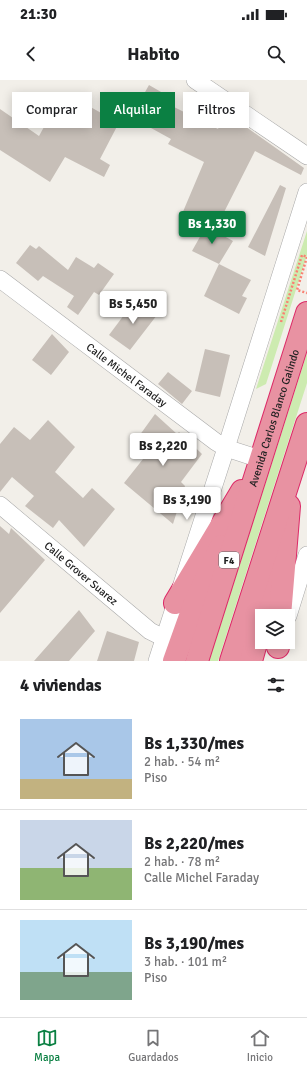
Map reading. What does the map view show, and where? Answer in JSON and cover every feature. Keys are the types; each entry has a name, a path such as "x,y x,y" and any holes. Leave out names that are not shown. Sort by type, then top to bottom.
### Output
{"highway":[{"name":"Avenida Carlos Blanco Galindo","path":"197,661 307,313"},
{"path":"231,661 307,424"},
{"path":"175,603 260,459"},
{"path":"174,661 194,606 260,459"},
{"path":"264,609 292,469"},
{"path":"281,609 292,469"},
{"path":"251,661 255,646"}],"street":[{"path":"194,80 307,156"},
{"path":"157,661 307,192"},
{"name":"Calle Michel Faraday","path":"0,279 216,442 226,448 260,459"},
{"name":"Calle Grover Suarez","path":"0,505 150,631 164,638"},
{"path":"290,609 307,556"}],"path":[{"path":"281,322 302,255 307,257 297,290 307,293"}],"green space":[{"path":"307,231 307,255 266,384 256,389"},
{"path":"307,353 307,383 218,661 209,661"}],"building":[{"path":"149,85 161,92 145,92"},
{"path":"92,108 100,112 100,128 116,128 100,159 110,165 104,177 65,157 50,182 0,150 0,109 12,117 12,128 27,128 39,136 43,128 92,128"},
{"path":"175,108 183,112 183,128 248,128 304,168 301,175 255,151 215,230 182,214 204,162 168,144 171,139 151,128 175,128"},
{"path":"280,185 286,188 265,256 248,247"},
{"path":"206,226 233,241 219,264 192,251"},
{"path":"30,245 36,249 39,246 68,270 76,257 94,268 98,263 114,274 99,295 94,292 78,315 67,307 74,296 43,276 38,281 16,263"},
{"path":"219,264 251,280 242,296 247,298 239,314 204,296"},
{"path":"136,299 157,315 130,350 109,335"},
{"path":"52,334 69,352 51,375 32,360"},
{"path":"205,349 230,355 220,397 195,391"},
{"path":"168,372 192,391 182,404 158,384"},
{"path":"155,414 177,434 179,432 202,454 181,482 185,486 173,524 124,483 147,454 134,443"},
{"path":"48,420 75,447 55,472 83,498 92,488 115,509 84,547 59,520 53,528 25,506 34,496 12,477 0,492 0,444 14,427 30,440"},
{"path":"0,526 9,534 11,528 45,560 0,613"},
{"path":"79,610 95,631 69,661 34,661"},
{"path":"107,631 139,642 134,661 97,661"}]}
